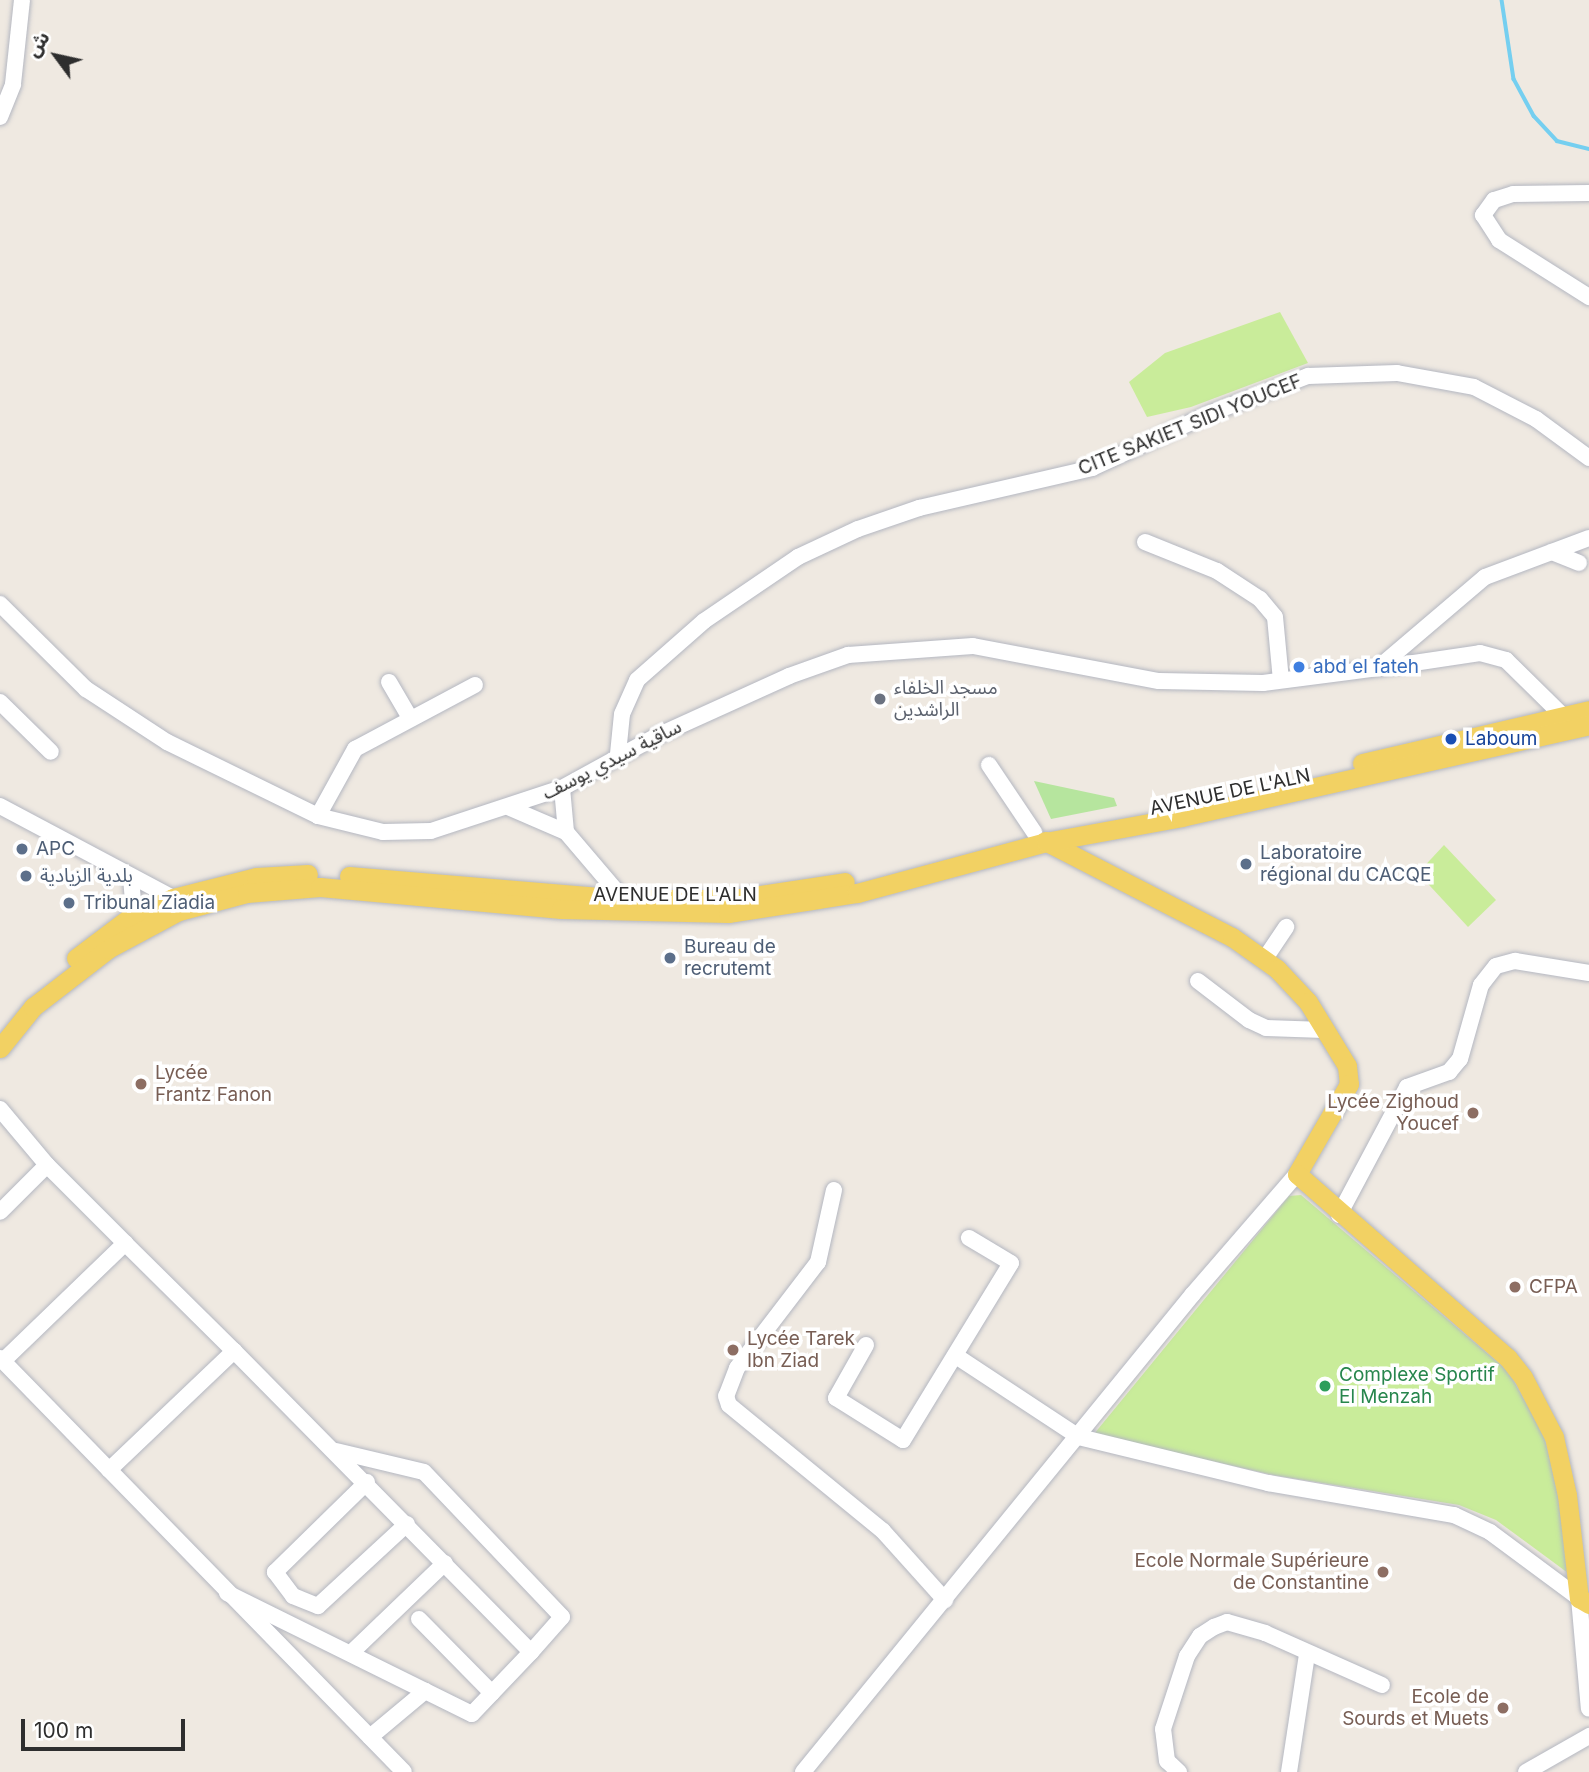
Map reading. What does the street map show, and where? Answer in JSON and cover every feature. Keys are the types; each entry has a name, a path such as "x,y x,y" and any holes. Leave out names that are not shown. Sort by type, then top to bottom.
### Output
{"main road":[{"path":"0,1030 46,983 135,924 176,905 293,887 729,913 808,902 1040,837 1182,817 1563,721 1589,710"},
{"path":"1563,721 1589,725"},
{"path":"1040,837 1183,910 1264,960 1308,1002 1346,1066 1349,1084 1297,1174 1339,1215 1508,1358 1537,1399 1554,1437 1567,1495 1584,1601"},
{"path":"0,1048 52,989 135,924"}],"street":[{"path":"0,117 22,0"},
{"path":"1589,194 1513,194 1486,205 1483,215 1499,240 1589,297"},
{"name":"CITE SAKIET SIDI YOUCEF","path":"618,754 622,714 637,680 664,651 798,557 858,529 919,508 1092,468 1211,413 1308,376 1397,373 1474,387 1536,419 1589,458"},
{"path":"1377,668 1466,589 1504,567 1589,538"},
{"path":"1145,542 1217,571 1260,598 1275,617 1282,680"},
{"path":"1552,552 1579,563"},
{"name":"ساقية سيدي يوسف","path":"0,604 86,689 167,742 318,816 383,832 431,831 510,808 562,788 618,754 789,676 848,655 903,648 972,646 1159,681 1282,680 1480,653 1515,666 1563,721"},
{"path":"389,682 410,718"},
{"path":"318,816 355,749 475,685"},
{"path":"0,702 51,752"},
{"path":"989,765 1040,837"},
{"path":"562,788 566,832"},
{"path":"0,806 176,905"},
{"path":"510,808 566,832 623,905"},
{"path":"131,878 135,924"},
{"path":"1264,960 1286,927"},
{"path":"1339,1215 1407,1087 1455,1067 1481,985 1496,966 1515,961 1589,973"},
{"path":"1198,981 1248,1020 1266,1028 1324,1030"},
{"path":"0,1109 47,1165 367,1482 531,1652"},
{"path":"0,1212 47,1165"},
{"path":"803,1772 1193,1294 1297,1174"},
{"path":"834,1190 822,1253 737,1368 726,1396 729,1405 883,1531 945,1600"},
{"path":"866,1345 836,1398 903,1440 1012,1263 969,1238"},
{"path":"125,1243 2,1360 404,1772"},
{"path":"109,1470 234,1351"},
{"path":"956,1356 1079,1437 1268,1483 1454,1515 1490,1532 1584,1601 1589,1709"},
{"path":"227,1593 472,1714 562,1617 424,1472 336,1451"},
{"path":"367,1482 275,1573 293,1596 318,1606 407,1524"},
{"path":"351,1653 445,1563"},
{"path":"419,1619 492,1693"},
{"path":"1179,1772 1167,1761 1163,1729 1187,1656 1200,1636 1227,1622 1265,1633 1307,1654 1382,1685"},
{"path":"1289,1772 1307,1654"},
{"path":"370,1737 425,1691"},
{"path":"1526,1772 1589,1736"}],"green space":[{"path":"1280,312 1308,363 1191,407 1147,417 1129,382 1165,353"},
{"path":"1034,781 1114,798 1117,806 1051,819"},
{"path":"1444,845 1496,900 1468,927 1418,873"},
{"name":"Complexe Sportif El Menzah","path":"1301,1195 1508,1371 1543,1433 1557,1486 1568,1573 1496,1520 1459,1505 1273,1475 1094,1434 1289,1196"}],"waterway":[{"path":"1502,0 1514,79 1534,116 1557,141 1589,149"}],"place":[{"name":"abd el fateh","path":"1299,667"},
{"name":"مسجد الخلفاء الراشدين","path":"880,699"},
{"name":"Laboum","path":"1451,739"},
{"name":"APC","path":"22,849"},
{"name":"Laboratoire régional du CACQE","path":"1246,864"},
{"name":"بلدية الزيادية","path":"26,876"},
{"name":"Tribunal Ziadia","path":"69,903"},
{"name":"Bureau de recrutemt","path":"670,958"},
{"name":"Lycée Frantz Fanon","path":"141,1084"},
{"name":"Lycée Zighoud Youcef","path":"1473,1113"},
{"name":"CFPA","path":"1515,1287"},
{"name":"Lycée Tarek Ibn Ziad","path":"733,1350"},
{"name":"Complexe Sportif El Menzah","path":"1325,1386"},
{"name":"Ecole Normale Supérieure de Constantine","path":"1383,1572"},
{"name":"Ecole de Sourds et Muets","path":"1503,1708"}]}
